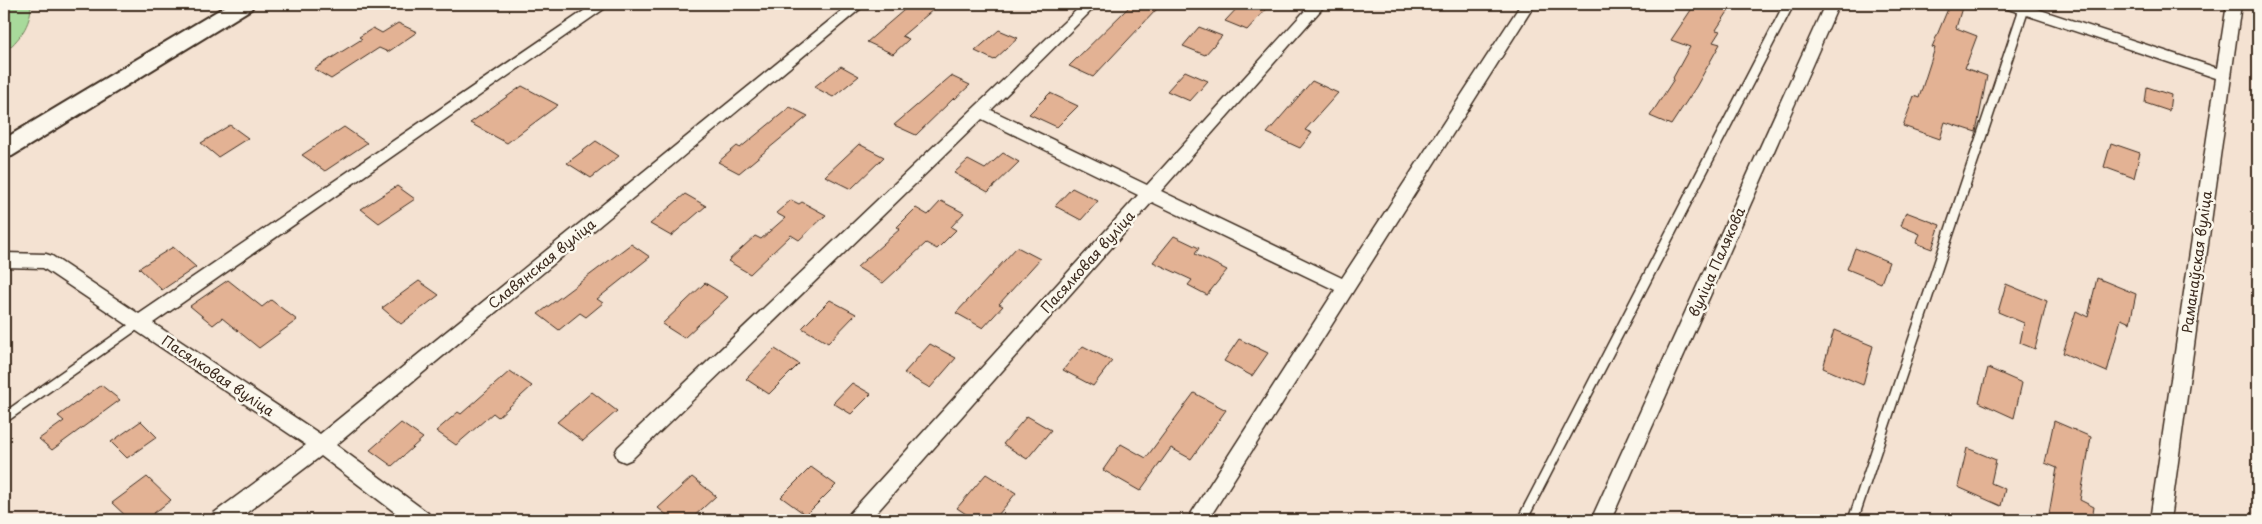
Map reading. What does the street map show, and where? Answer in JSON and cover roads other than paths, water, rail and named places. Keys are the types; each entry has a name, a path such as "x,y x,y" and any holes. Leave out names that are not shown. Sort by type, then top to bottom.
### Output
{"street":[{"path":"4,150 244,4"},
{"path":"139,323 604,4"},
{"name":"Славянская вуліца","path":"221,520 321,445 860,4"},
{"path":"625,453 1091,4"},
{"name":"Пасялковая вуліца","path":"857,520 1319,4"},
{"path":"1197,520 1528,4"},
{"name":"вуліца Палякова","path":"1601,520 1832,4"},
{"path":"2007,4 2224,75"},
{"name":"Раманаўская вуліца","path":"2160,520 2234,4"},
{"path":"980,110 1346,288"},
{"name":"Пасялковая вуліца","path":"4,260 46,261 321,445 421,520"}],"lane":[{"path":"1522,520 1789,4"},
{"path":"1853,520 2024,9"},
{"path":"4,418 139,323"}]}
